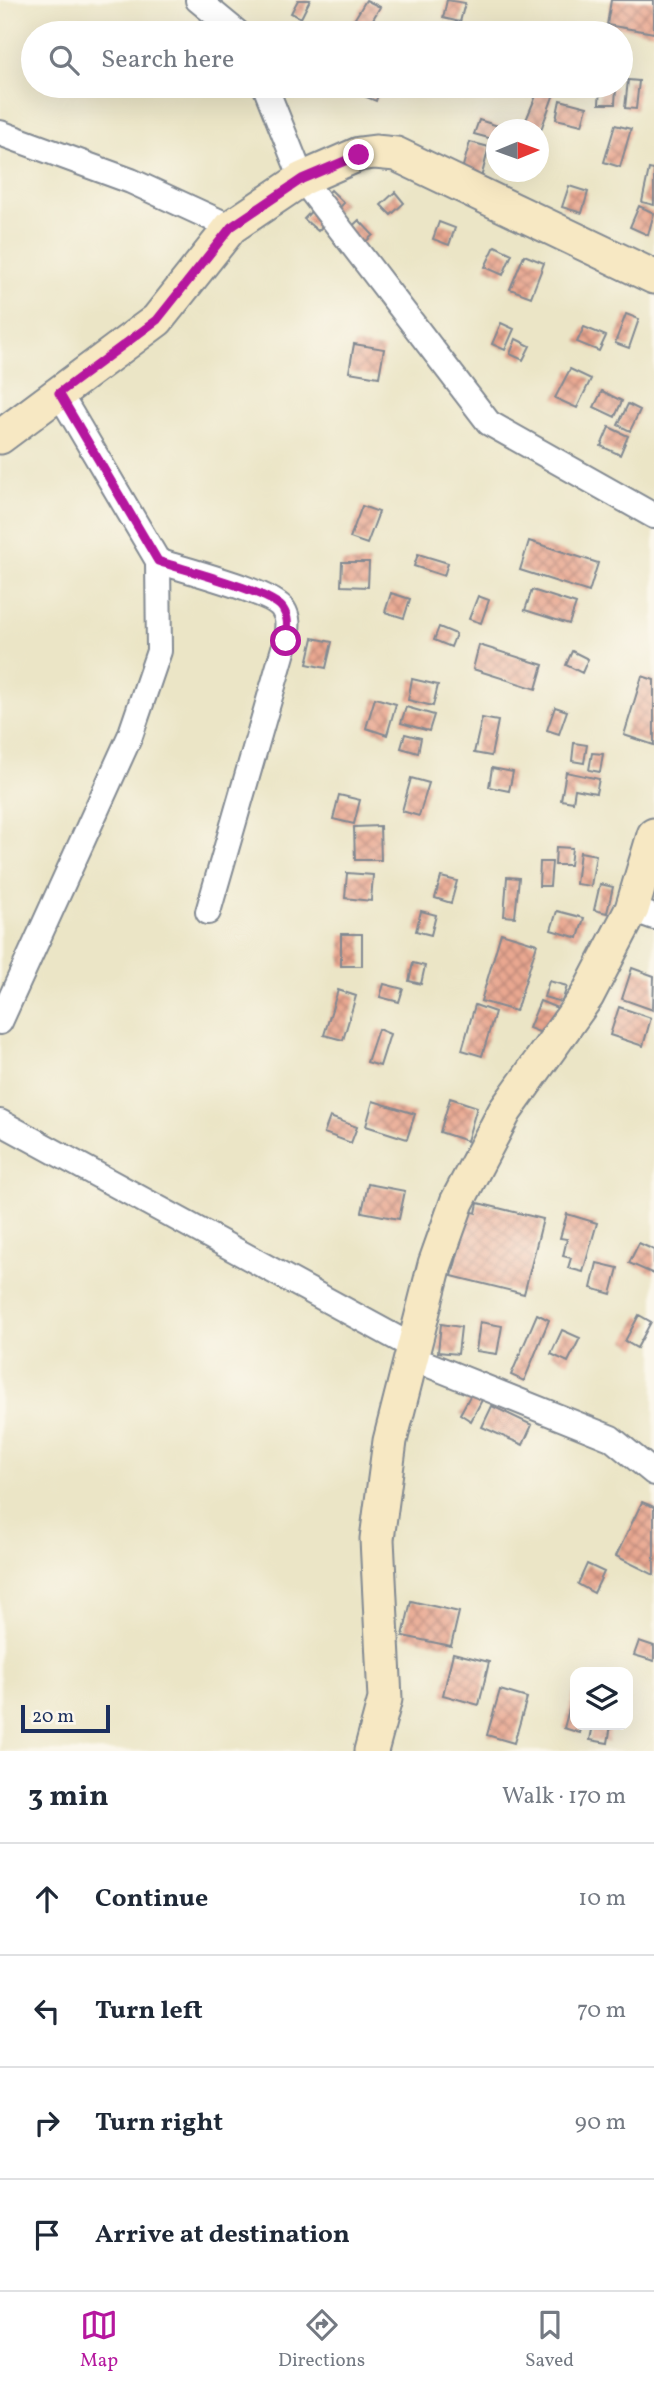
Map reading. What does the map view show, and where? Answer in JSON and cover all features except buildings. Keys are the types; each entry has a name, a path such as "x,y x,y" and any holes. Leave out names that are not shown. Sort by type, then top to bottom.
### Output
{"street":[{"path":"198,0 223,21"},
{"path":"270,98 302,179 489,423 654,516"},
{"path":"0,133 131,181 231,227"},
{"path":"0,437 157,320 231,227 302,179 359,155 375,152 396,154 654,277"},
{"path":"0,1022 130,736 155,664 159,639 158,561 59,393"},
{"path":"158,561 266,596 282,607 288,620 286,641 208,912"},
{"path":"371,1751 385,1699 377,1539 390,1441 435,1264 457,1202 505,1111 643,913 654,835"},
{"path":"0,1122 414,1353 611,1438 654,1473"}],"route":[{"path":"286,641 288,620 282,607 266,596 158,561 59,393 157,320 231,227 302,179 359,155"}]}
